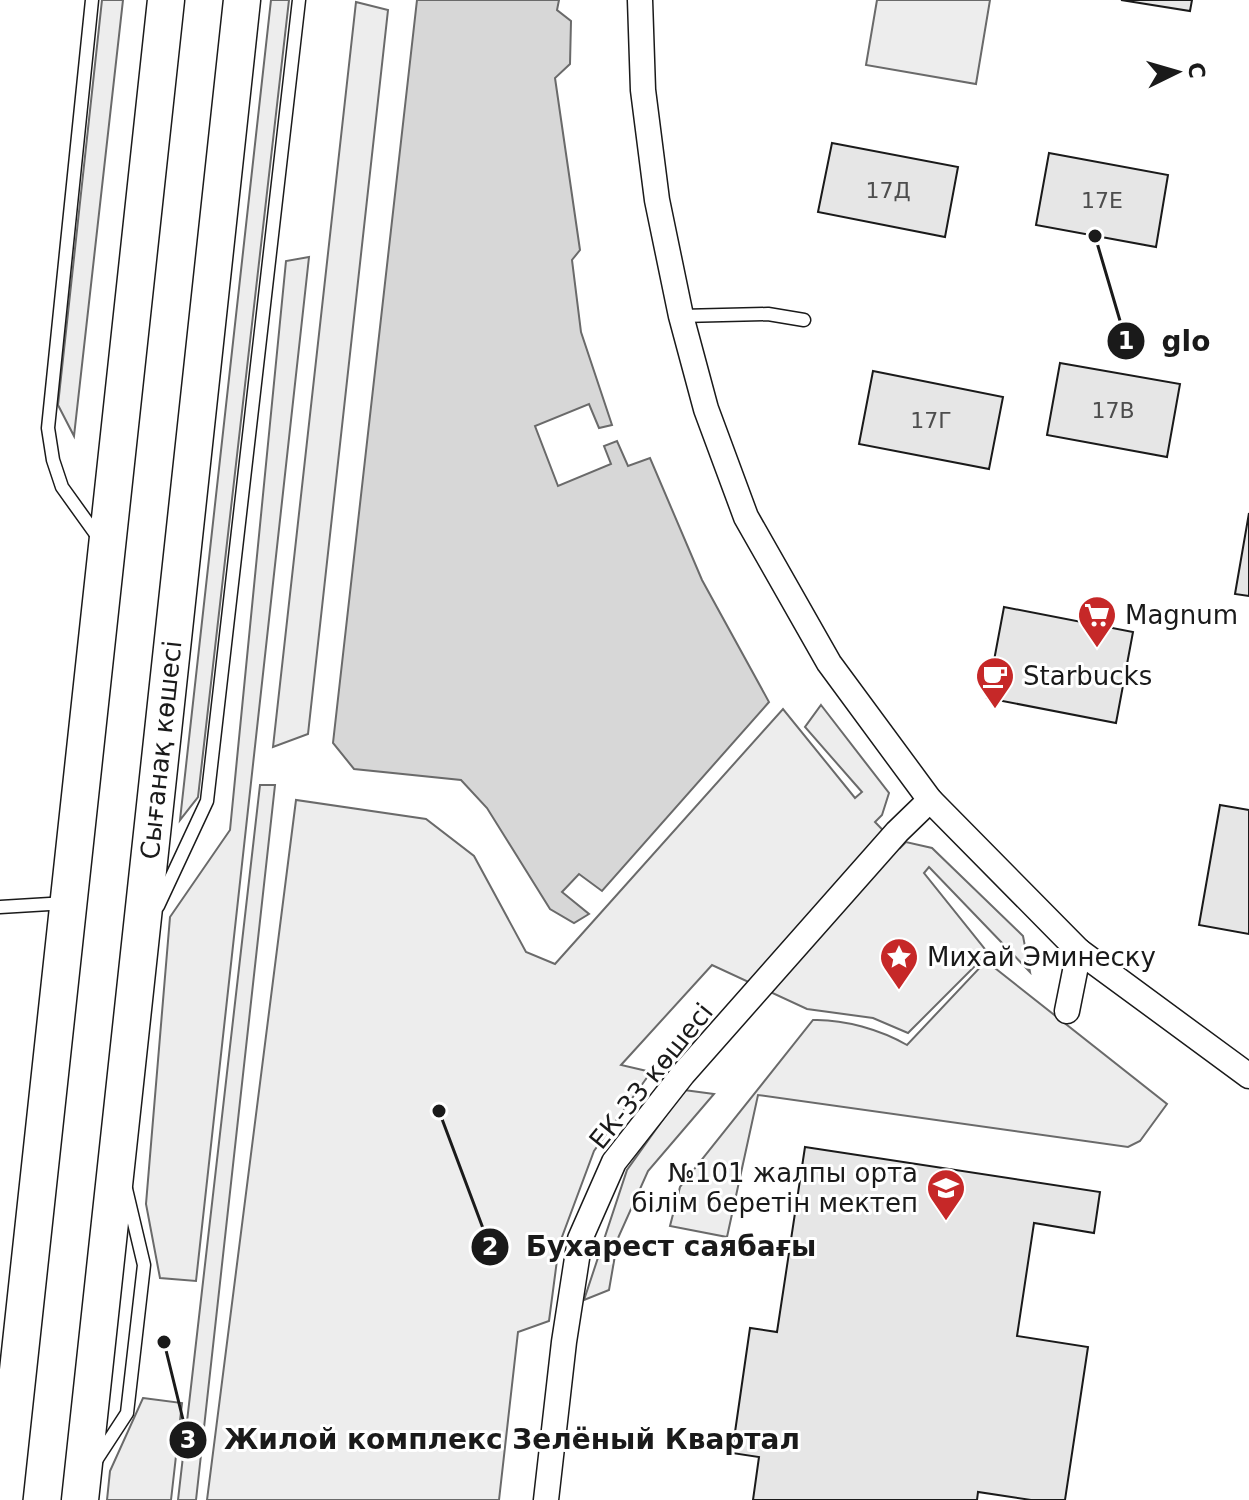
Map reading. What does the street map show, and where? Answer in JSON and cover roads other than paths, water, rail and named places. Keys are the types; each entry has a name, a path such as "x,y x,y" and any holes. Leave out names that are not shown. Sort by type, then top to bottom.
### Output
{"main road":[{"path":"4,1500 8,1385 69,903 166,0"},
{"name":"Сығанақ көшесі","path":"81,1490 242,0"}],"street":[{"path":"640,0 643,90 657,200 681,316 706,409 746,517 829,663 930,800 1079,951 1249,1076"},
{"name":"ЕК-33 көшесі","path":"546,1500 564,1342 580,1239 614,1162 683,1074 897,832 930,800"},
{"path":"1067,1011 1079,951"}],"lane":[{"path":"92,0 48,428 53,460 62,487 107,550"},
{"path":"139,945 207,801 299,0"},
{"path":"681,316 768,314 804,320"},
{"path":"0,907 69,903"}],"place":[{"name":"glo","path":"1095,236"},
{"name":"Magnum","path":"1097,649"},
{"name":"Starbucks","path":"995,710"},
{"name":"Михай Эминеску","path":"899,991"},
{"name":"Бухарест саябағы","path":"439,1111"},
{"name":"№101 жалпы орта білім беретін мектеп","path":"946,1222"},
{"name":"Жилой комплекс Зелёный Квартал","path":"164,1342"}]}
